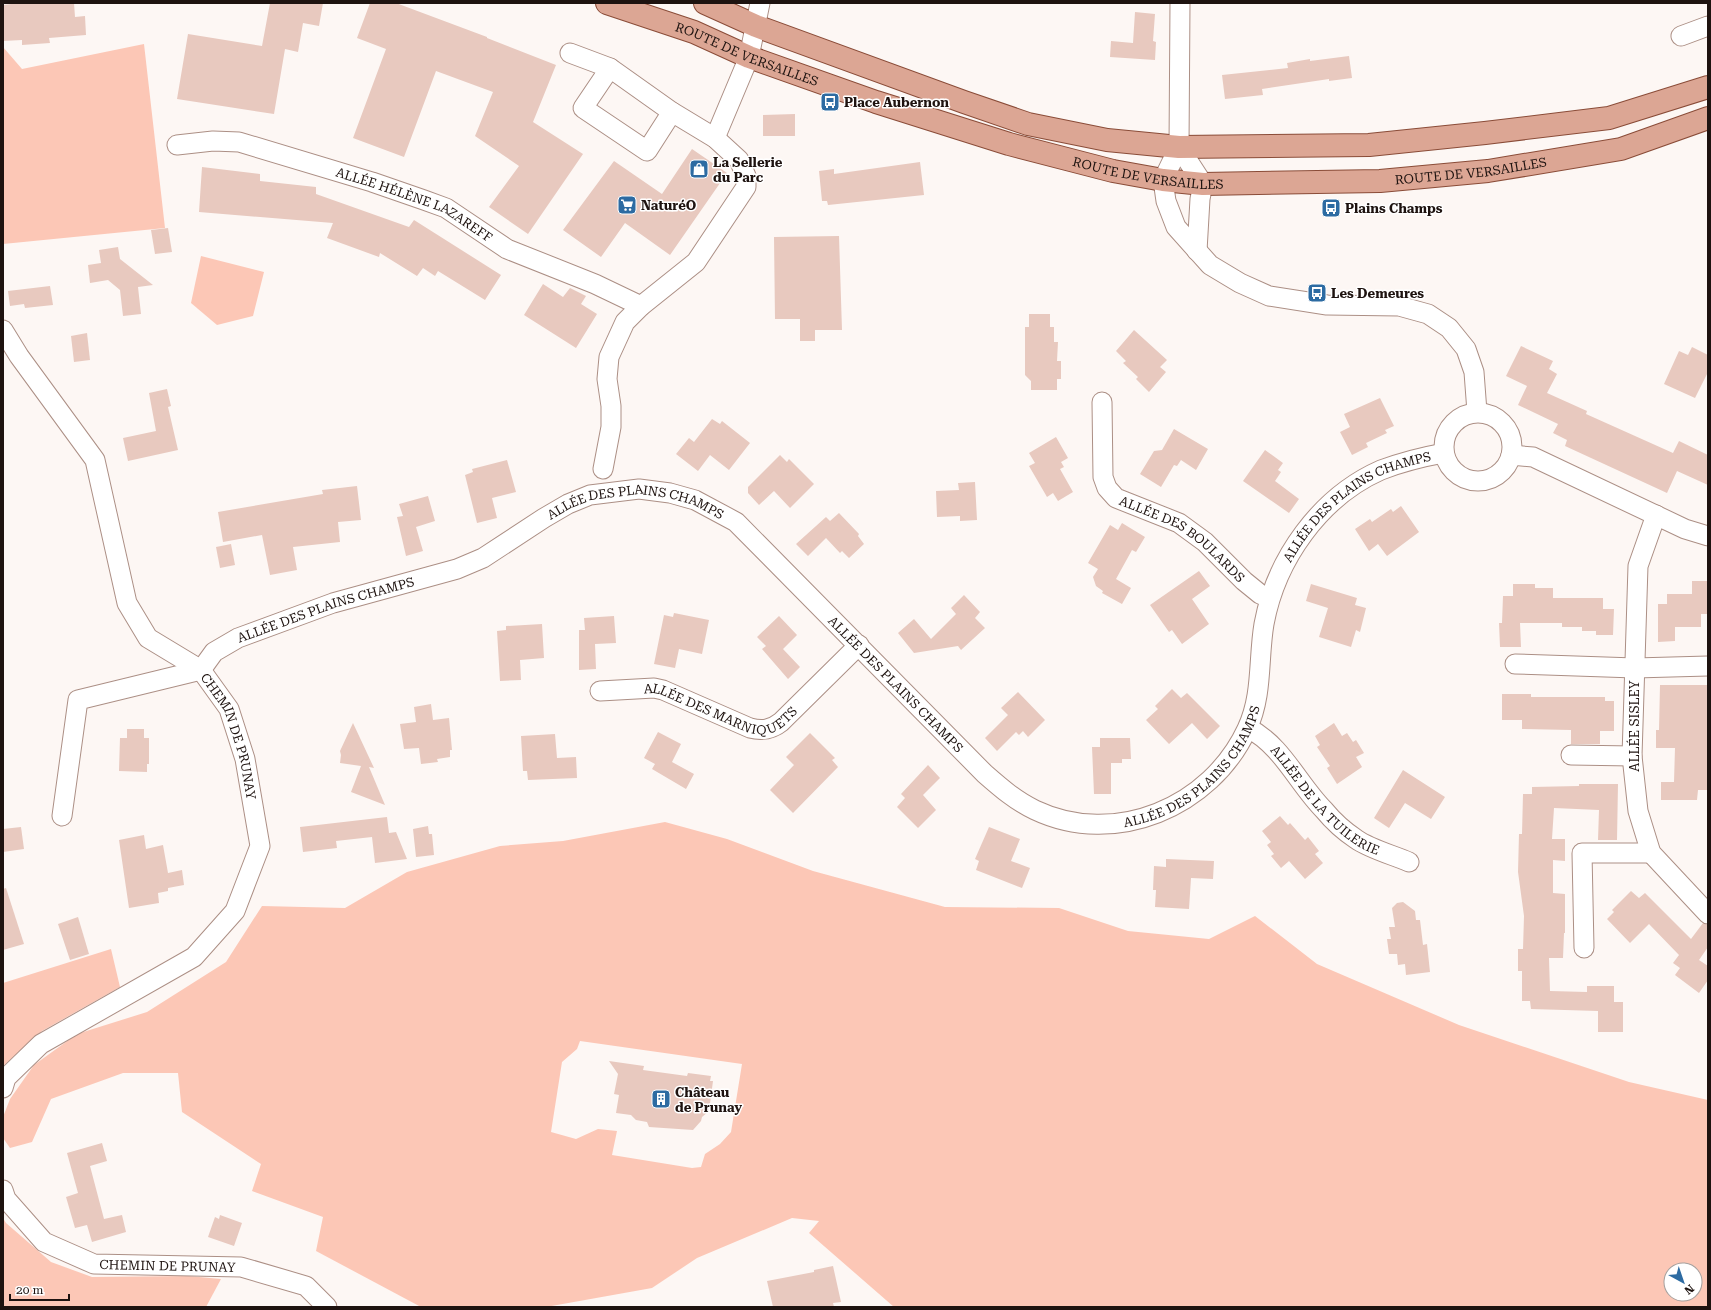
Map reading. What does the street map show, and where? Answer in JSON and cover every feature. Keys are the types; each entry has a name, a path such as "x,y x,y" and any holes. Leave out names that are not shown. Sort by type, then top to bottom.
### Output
{"main road":[{"name":"ROUTE DE VERSAILLES","path":"607,3 694,32 749,57 876,102 1009,144 1113,171 1163,180 1203,184 1380,181 1488,171 1621,149 1708,118"},
{"name":"ROUTE DE VERSAILLES","path":"705,3 756,26 1028,124 1114,141 1179,141 1256,146 1369,145 1609,118 1708,88"}],"street":[{"path":"716,138 749,57 760,3"},
{"path":"1180,3 1179,141 1163,180 1166,201 1176,227 1210,265 1240,283 1269,296 1327,306 1399,306 1428,314 1449,328 1466,349 1474,372 1477,412"},
{"path":"1681,36 1708,26"},
{"path":"570,53 610,68 672,112 716,138 739,160 746,176 746,187 696,262 641,306 625,322 609,357 606,379 612,406 611,427 603,469"},
{"path":"610,68 583,108 647,151 672,112"},
{"name":"ALLÉE HÉLÈNE LAZAREFF","path":"177,145 213,141 239,142 372,182 424,200 446,208 507,249 595,284 641,306"},
{"path":"1179,141 1203,184 1200,199 1197,251"},
{"name":"CHEMIN DE PRUNAY","path":"3,330 19,356 95,460 127,603 148,638 201,670 229,709 245,759 260,846 236,911 194,957 41,1044 6,1078 3,1088"},
{"name":"ALLÉE DES BOULARDS","path":"1102,402 1103,477 1107,488 1116,498 1179,523 1206,542 1244,581 1260,594 1269,598"},
{"path":"1477,412 1497,418 1505,425 1510,434 1512,445 1511,455 1505,467 1495,477 1478,481 1470,480 1456,473 1446,460 1444,452 1446,434 1451,425 1458,418 1477,412"},
{"name":"ALLÉE DES PLAINS CHAMPS","path":"201,670 214,652 238,638 334,603 457,569 483,558 544,518 568,504 590,495 639,489 670,493 695,500 736,522 985,774 1008,794 1036,810 1066,820 1097,824 1128,822 1158,813 1187,799 1212,780 1232,756 1248,728 1255,706 1260,683 1264,626 1269,598 1285,563 1299,540 1325,509 1351,488 1380,471 1411,459 1444,452"},
{"path":"1511,455 1533,457 1685,529 1708,536"},
{"name":"ALLÉE SISLEY","path":"1656,515 1638,566 1632,756 1638,812 1651,853 1708,914"},
{"name":"ALLÉE DES MARNIQUETS","path":"600,692 654,688 663,690 750,728 764,730 781,722 859,645"},
{"path":"1515,664 1635,668 1708,666"},
{"path":"62,816 78,700 201,670"},
{"name":"ALLÉE DE LA TUILERIE","path":"1248,728 1257,733 1281,755 1304,787 1337,824 1356,839 1409,862"},
{"path":"1571,755 1632,756"},
{"path":"1584,948 1582,853 1651,853"},
{"name":"CHEMIN DE PRUNAY","path":"3,1190 6,1199 44,1242 94,1264 241,1267 306,1286 328,1307"}],"shaded area":[{"path":"144,44 165,228 3,244 3,47 22,69"},
{"path":"201,256 264,272 253,316 217,325 191,303"},
{"path":"665,822 727,839 813,871 945,907 1059,908 1128,931 1209,939 1255,916 1317,964 1459,1025 1629,1082 1708,1100 1708,1307 894,1307 809,1233 819,1221 792,1218 697,1258 652,1288 546,1307 421,1307 316,1251 323,1217 252,1191 261,1164 182,1112 178,1073 123,1073 51,1099 32,1142 10,1148 3,1138 3,1117 10,1099 34,1065 77,1034 147,1012 226,962 262,906 345,908 407,872 500,846 563,841","holes":["580,1041 742,1064 731,1132 720,1144 705,1154 701,1167 692,1168 612,1155 617,1131 598,1129 576,1139 551,1132 562,1062 577,1049"]},
{"path":"111,949 120,987 42,1031 3,1066 3,983"},
{"path":"3,1218 6,1223 51,1262 92,1277 188,1276 221,1279 206,1307 3,1307"}],"building":[{"path":"19,3 74,3 75,17 85,16 86,35 49,38 50,43 22,45 22,40 3,41 3,5"},
{"path":"270,3 323,3 319,26 303,23 298,52 285,49 274,114 177,99 188,34 262,46"},
{"path":"370,3 396,3 556,65 533,122 583,154 528,234 489,207 519,166 475,136 493,92 436,71 404,157 353,138 386,49 357,38"},
{"path":"1135,12 1155,14 1153,41 1156,42 1155,60 1110,57 1111,41 1133,43"},
{"path":"1349,56 1352,78 1329,81 1329,79 1262,89 1263,95 1225,99 1222,75 1288,68 1287,63 1310,59 1310,61"},
{"path":"795,114 795,136 763,136 763,115"},
{"path":"692,149 727,173 670,255 625,223 601,257 563,230 614,161 662,194"},
{"path":"920,162 924,195 828,205 827,201 822,201 819,171 834,169 834,174"},
{"path":"202,167 260,174 260,181 316,187 316,194 409,227 414,220 501,275 485,300 438,271 435,276 423,268 417,276 380,253 379,257 327,238 333,223 199,212"},
{"path":"168,228 172,252 155,254 151,230"},
{"path":"839,236 842,330 815,330 815,341 800,341 800,319 775,319 774,237"},
{"path":"118,247 120,259 153,285 138,287 141,314 123,316 120,290 108,280 90,283 88,265 101,263 99,250"},
{"path":"543,284 563,297 570,288 586,296 581,304 597,314 576,348 524,315"},
{"path":"50,286 53,305 25,308 24,304 10,306 8,291"},
{"path":"1029,314 1050,314 1050,327 1054,327 1054,342 1058,342 1057,361 1061,361 1061,379 1057,379 1057,390 1031,390 1031,381 1025,375 1025,327 1029,327"},
{"path":"1134,330 1167,360 1160,367 1166,372 1149,392 1136,379 1138,377 1123,363 1126,361 1116,351"},
{"path":"87,333 90,360 74,362 71,336"},
{"path":"1521,346 1553,361 1549,369 1557,374 1547,393 1587,411 1586,414 1673,453 1679,441 1708,455 1708,485 1677,471 1667,493 1565,446 1567,440 1553,433 1558,424 1518,405 1527,386 1506,376"},
{"path":"1692,347 1708,355 1708,372 1695,398 1664,384 1679,351 1688,355"},
{"path":"167,389 171,406 168,407 178,450 128,461 123,438 156,431 149,393"},
{"path":"1380,398 1394,426 1385,430 1387,433 1366,443 1368,447 1352,455 1340,432 1350,427 1344,414"},
{"path":"712,419 720,424 722,421 750,443 729,470 710,455 698,471 676,454 689,438 694,442"},
{"path":"1174,429 1208,449 1196,470 1181,460 1177,466 1174,465 1161,487 1140,474 1154,451 1162,450"},
{"path":"1056,437 1068,458 1061,462 1064,467 1060,469 1073,492 1058,501 1053,493 1047,497 1029,466 1035,463 1029,453"},
{"path":"1265,450 1283,463 1278,470 1281,472 1275,481 1299,499 1289,513 1243,481"},
{"path":"780,455 787,462 789,459 814,484 790,508 774,491 759,505 748,493 748,487"},
{"path":"507,460 516,492 492,498 497,518 477,523 465,475 473,472 472,469"},
{"path":"975,482 977,520 960,521 960,516 937,517 936,491 959,490 958,483"},
{"path":"357,486 361,520 338,522 340,542 293,547 297,570 270,575 262,535 223,542 218,512 323,494 322,490"},
{"path":"428,496 435,521 416,527 423,551 406,556 397,517 403,516 399,504"},
{"path":"1401,506 1419,532 1387,556 1378,544 1369,551 1355,529 1370,519 1372,522 1391,509 1393,512"},
{"path":"839,513 859,534 858,536 864,544 849,558 842,551 840,553 826,538 808,556 796,544 826,517 830,521"},
{"path":"1122,523 1145,537 1136,552 1132,550 1116,579 1131,588 1122,604 1102,593 1103,591 1096,586 1093,577 1098,569 1088,563 1110,525 1118,530"},
{"path":"231,544 235,565 220,568 216,547"},
{"path":"1199,571 1210,586 1192,599 1209,624 1182,644 1172,630 1169,632 1150,605"},
{"path":"1692,581 1708,581 1708,614 1701,614 1701,627 1675,627 1675,641 1658,642 1658,604 1667,604 1667,594 1692,594"},
{"path":"1311,584 1357,598 1355,605 1366,608 1360,632 1356,630 1351,647 1319,637 1328,608 1306,601"},
{"path":"1513,584 1535,584 1535,588 1553,588 1553,598 1603,598 1603,609 1614,609 1613,635 1596,635 1596,631 1582,631 1582,627 1562,627 1562,623 1520,623 1521,647 1500,647 1499,623 1502,623 1503,596 1513,596"},
{"path":"964,595 980,612 975,618 985,628 961,650 958,646 914,653 898,633 914,619 931,639 956,614 951,608"},
{"path":"674,613 709,620 702,654 679,649 675,668 654,664 664,615 673,617"},
{"path":"614,616 616,643 595,644 596,669 579,670 579,630 585,630 584,618"},
{"path":"779,616 797,635 783,649 800,667 788,679 762,649 766,646 757,637"},
{"path":"542,624 544,658 520,660 521,680 500,681 497,631 506,630 506,626"},
{"path":"1660,685 1708,685 1708,790 1698,790 1697,800 1661,800 1661,782 1674,782 1675,748 1656,748 1656,730 1659,730"},
{"path":"1172,689 1181,698 1187,693 1220,726 1207,739 1192,723 1169,744 1146,720 1158,709 1155,706"},
{"path":"1018,692 1045,720 1028,737 1023,731 1019,735 1016,732 997,751 985,738 1008,715 1001,708"},
{"path":"1502,694 1531,694 1531,697 1605,697 1605,701 1614,701 1614,731 1600,731 1600,744 1571,744 1571,730 1522,729 1522,720 1502,720"},
{"path":"431,704 433,720 449,718 452,750 450,750 450,757 437,759 438,762 421,764 419,748 404,749 400,724 416,722 414,707"},
{"path":"353,723 374,768 369,767 385,805 351,792 361,766 340,763 340,751"},
{"path":"1334,723 1342,736 1347,733 1353,742 1356,740 1364,753 1356,757 1362,767 1337,784 1327,768 1330,766 1317,747 1320,745 1315,736"},
{"path":"127,729 144,729 144,738 149,738 149,764 147,764 147,772 119,771 120,738 127,738"},
{"path":"658,732 681,744 672,762 694,774 686,789 652,769 655,764 644,758"},
{"path":"810,733 835,758 832,760 838,767 793,813 770,790 794,765 786,757"},
{"path":"555,734 557,758 576,757 577,778 528,780 527,771 523,771 521,736"},
{"path":"1100,738 1130,738 1131,759 1122,759 1122,763 1111,763 1111,794 1094,794 1092,747 1100,747"},
{"path":"928,765 940,778 923,795 936,810 918,828 897,807 905,798 901,794"},
{"path":"1403,770 1445,797 1431,819 1405,803 1389,828 1374,818"},
{"path":"1579,784 1618,784 1617,840 1598,840 1599,810 1554,808 1552,839 1565,839 1565,861 1553,860 1553,893 1565,894 1565,933 1563,958 1549,958 1550,991 1587,992 1587,986 1614,986 1614,1002 1623,1002 1623,1032 1598,1032 1598,1011 1531,1009 1530,1001 1522,1001 1522,971 1518,971 1518,949 1523,949 1524,916 1518,872 1519,834 1522,834 1523,794 1532,794 1532,787 1579,786"},
{"path":"1280,816 1288,825 1290,823 1305,840 1308,837 1319,851 1315,854 1323,863 1305,879 1289,861 1281,868 1271,856 1274,854 1267,845 1271,842 1262,831"},
{"path":"387,817 389,833 396,832 407,859 375,863 372,837 336,841 337,848 303,852 300,827"},
{"path":"428,826 429,834 432,834 434,855 416,857 413,829"},
{"path":"21,827 24,849 3,852 3,829"},
{"path":"989,827 1020,839 1011,861 1030,868 1022,888 976,870 979,861 975,859"},
{"path":"144,835 146,849 163,845 168,873 182,870 184,885 168,888 168,891 158,893 159,903 129,908 119,840"},
{"path":"1166,859 1214,861 1213,879 1191,878 1189,909 1155,907 1156,890 1153,890 1154,866 1166,867"},
{"path":"6,888 24,944 3,950 3,889"},
{"path":"1631,891 1639,898 1645,893 1691,939 1703,923 1708,925 1708,947 1699,960 1708,966 1708,980 1699,993 1675,975 1680,968 1673,963 1679,955 1649,924 1630,943 1607,919 1614,912 1612,910"},
{"path":"1403,902 1415,911 1416,920 1420,920 1423,945 1427,944 1430,972 1406,975 1405,964 1398,965 1397,954 1389,954 1387,939 1391,939 1389,927 1395,927 1392,908 1397,903"},
{"path":"78,917 89,954 70,960 58,924"},
{"name":"Château de Prunay","path":"609,1061 644,1066 643,1070 687,1076 688,1073 711,1076 710,1081 713,1081 709,1111 702,1117 701,1121 693,1130 649,1127 647,1122 636,1120 631,1115 616,1113 619,1095 614,1094 618,1074"},
{"path":"102,1143 107,1161 90,1166 104,1219 122,1215 126,1232 92,1242 87,1225 75,1228 66,1197 78,1193 67,1153"},
{"path":"220,1215 242,1223 234,1246 208,1237 215,1217 219,1219"},
{"path":"833,1266 841,1302 833,1303 834,1307 773,1307 767,1281 814,1272 814,1270"}],"place":[{"name":"Place Aubernon","path":"830,102"},
{"name":"La Sellerie du Parc","path":"699,169"},
{"name":"NaturéO","path":"627,205"},
{"name":"Plains Champs","path":"1331,208"},
{"name":"Les Demeures","path":"1317,293"},
{"name":"Château de Prunay","path":"661,1099"}]}
